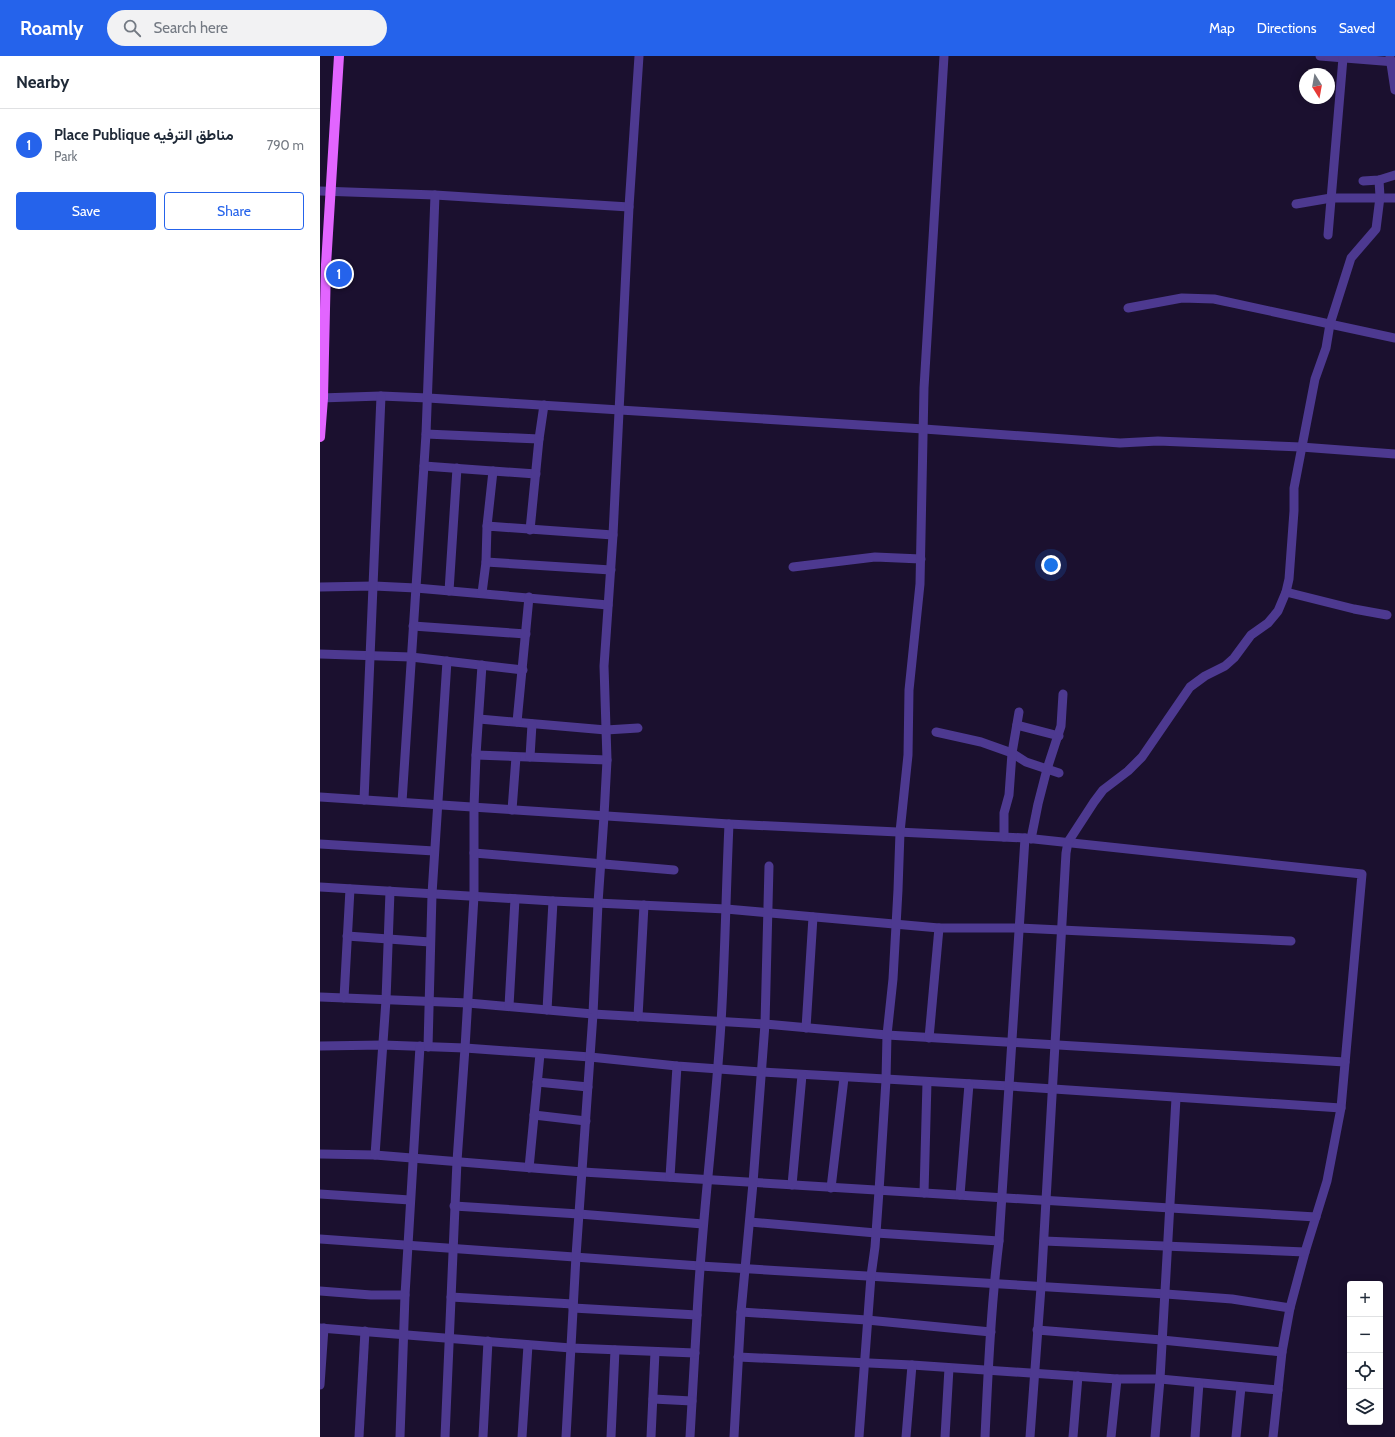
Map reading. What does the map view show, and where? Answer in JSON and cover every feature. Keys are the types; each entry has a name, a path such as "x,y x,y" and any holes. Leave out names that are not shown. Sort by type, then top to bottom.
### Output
{"main road":[{"path":"320,437 323,264 331,192 339,56"}],"street":[{"path":"566,1437 570,1348 593,1014 607,760 604,666 611,570 638,56"},
{"path":"859,1437 870,1276 876,1233 879,1190 888,1036 893,979 900,832 908,755 908,690 920,584 924,388 944,56"},
{"path":"1320,56 1392,60 1395,90"},
{"path":"1328,235 1343,58"},
{"path":"1364,181 1379,180 1395,175"},
{"path":"1030,1437 1044,1241 1066,853 1068,842 1103,790 1128,772 1142,757 1190,688 1205,676 1225,666 1234,658 1251,635 1268,623 1278,611 1286,592 1294,512 1294,488 1315,379 1326,348 1330,324 1351,258 1376,228 1380,197 1379,180"},
{"path":"320,192 435,195 629,207"},
{"path":"402,802 428,398 435,195"},
{"path":"1296,204 1331,198 1395,198"},
{"path":"1128,308 1182,298 1214,299 1395,338"},
{"path":"364,800 381,396"},
{"path":"321,398 381,396 544,404 619,411 924,429 1120,443 1158,440 1301,447 1395,454"},
{"path":"530,530 544,404"},
{"path":"426,434 539,439"},
{"path":"424,466 536,474"},
{"path":"449,591 457,468"},
{"path":"482,593 486,562 487,526 493,471"},
{"path":"487,526 530,530 613,534"},
{"path":"793,567 875,558 921,559"},
{"path":"486,562 611,570"},
{"path":"320,587 374,586 416,588 608,605"},
{"path":"1286,592 1354,609 1387,615"},
{"path":"517,722 529,597"},
{"path":"413,626 526,634"},
{"path":"320,654 411,657 523,670"},
{"path":"400,1437 403,1334 410,1200 429,1001 434,851 447,661"},
{"path":"445,1437 456,1161 465,1048 474,896 474,807 482,665"},
{"path":"985,1437 988,1371 994,1283 999,1241 1019,928 1028,838 1059,736 1063,694"},
{"path":"1004,837 1004,813 1009,795 1012,753 1019,712"},
{"path":"479,719 606,730 638,728"},
{"path":"530,757 532,724"},
{"path":"1017,725 1059,736"},
{"path":"936,732 981,742 1012,753 1026,762 1059,773"},
{"path":"476,755 607,760"},
{"path":"512,810 516,757"},
{"path":"320,797 729,824 1028,838 1362,874 1341,1108 1327,1181 1305,1252 1290,1308 1282,1352 1272,1437"},
{"path":"690,1437 703,1224 721,1022 729,824"},
{"path":"320,844 434,851"},
{"path":"474,854 674,870"},
{"path":"734,1437 741,1312 750,1222 765,1024 769,866"},
{"path":"320,887 515,899 726,909 939,928 1062,929 1291,941"},
{"path":"344,998 350,889"},
{"path":"375,1155 386,1000 390,891"},
{"path":"509,1006 515,899"},
{"path":"547,1010 553,901"},
{"path":"638,1017 644,905"},
{"path":"806,1028 813,917"},
{"path":"929,1038 939,928"},
{"path":"347,936 430,942"},
{"path":"320,997 468,1003 593,1014 765,1024 888,1036 1345,1062"},
{"path":"320,1046 383,1045 465,1048 590,1057 677,1066 844,1078 1009,1086 1341,1108"},
{"path":"529,1168 540,1054"},
{"path":"670,1177 677,1066"},
{"path":"792,1185 802,1075"},
{"path":"831,1188 844,1078"},
{"path":"537,1082 588,1087"},
{"path":"924,1193 927,1082"},
{"path":"960,1195 969,1084"},
{"path":"1155,1437 1166,1294 1176,1098"},
{"path":"534,1115 586,1121"},
{"path":"320,1154 375,1155 583,1172 1316,1217"},
{"path":"320,1194 410,1200"},
{"path":"454,1206 703,1224"},
{"path":"750,1222 876,1233 999,1241"},
{"path":"320,1239 408,1244 700,1266 1166,1294 1232,1300 1290,1308"},
{"path":"1044,1241 1305,1252"},
{"path":"320,1291 371,1295 405,1295"},
{"path":"450,1297 697,1315"},
{"path":"741,1312 867,1320 991,1332"},
{"path":"320,1385 322,1328 570,1348 695,1353"},
{"path":"1037,1330 1162,1340 1282,1352"},
{"path":"359,1437 365,1331"},
{"path":"483,1437 488,1341"},
{"path":"522,1437 528,1345"},
{"path":"611,1437 615,1350"},
{"path":"651,1437 655,1352"},
{"path":"738,1357 912,1365 1117,1379 1160,1379 1278,1390"},
{"path":"906,1437 912,1365"},
{"path":"945,1437 949,1368"},
{"path":"1072,1437 1078,1376"},
{"path":"1111,1437 1117,1379"},
{"path":"1195,1437 1199,1383"},
{"path":"1236,1437 1241,1387"},
{"path":"653,1399 692,1401"}],"place":[{"name":"Place Publique مناطق الترفيه","path":"339,274"}]}
